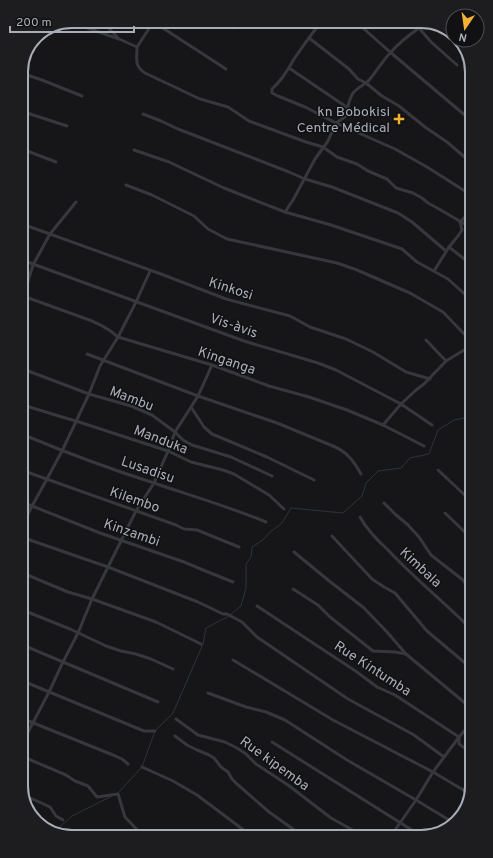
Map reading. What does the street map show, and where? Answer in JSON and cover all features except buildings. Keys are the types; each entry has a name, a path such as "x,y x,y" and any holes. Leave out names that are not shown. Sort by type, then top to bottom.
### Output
{"street":[{"path":"87,28 137,47"},
{"path":"109,28 119,39"},
{"path":"149,28 137,47 137,64 141,70 200,99 228,107 249,121 324,147 337,157 357,164 368,171 387,179 396,188 422,198 465,224"},
{"path":"164,28 226,69"},
{"path":"317,28 289,68 272,89 272,93 395,149 465,191"},
{"path":"363,28 465,115"},
{"path":"285,212 315,159 332,134 336,123 345,117 349,101 353,94 377,71 390,52 408,36 419,28 431,42 457,65"},
{"path":"309,38 349,69 358,79 399,106 465,157"},
{"path":"289,68 348,108"},
{"path":"28,75 82,96"},
{"path":"28,114 67,126"},
{"path":"143,114 305,179 332,187 398,213 412,222 446,251"},
{"path":"134,150 169,162 224,188 285,212 331,225 402,249 417,262 448,279 465,294"},
{"path":"28,151 56,162"},
{"path":"126,185 152,195 194,216 208,229 227,239 337,263 410,293 430,303 443,312 465,334"},
{"path":"28,282 34,265 50,234 76,202"},
{"path":"460,222 465,217"},
{"path":"434,271 446,251 462,230 460,222"},
{"name":"Kinkosi","path":"28,226 226,299 284,314 310,327 346,339 373,352 406,372 430,379"},
{"path":"449,247 465,260"},
{"name":"Vis-àvis","path":"28,262 244,341 328,366 401,404 432,425"},
{"path":"28,514 62,451 89,394 100,366 118,337 150,271"},
{"name":"Kinganga","path":"28,298 88,319 110,330 118,337 212,365 269,386 309,397 347,410 383,425 424,446"},
{"path":"426,340 446,361"},
{"path":"383,425 401,404 430,379 446,361 465,349"},
{"path":"87,354 139,372 198,396 278,424 339,448 352,459 361,474"},
{"path":"28,732 78,633 92,599 136,511 154,483 175,432 198,396 212,365"},
{"name":"Mambu","path":"28,371 89,394 131,406 152,415 175,432 183,440 192,445 231,457 272,476"},
{"name":"Manduka","path":"28,407 168,451 191,462 234,474 269,495 284,509"},
{"path":"190,407 204,427 212,434 267,457 314,480"},
{"name":"Lusadisu","path":"28,437 62,451 242,512 266,522"},
{"path":"438,470 465,495"},
{"name":"Kilembo","path":"28,473 184,529 197,530 238,547"},
{"path":"384,503 419,537 431,555 465,582"},
{"name":"Kinzambi","path":"28,504 100,533 184,562 233,582"},
{"path":"445,513 465,532"},
{"name":"Kimbala","path":"360,517 370,532 394,557 465,623"},
{"path":"332,536 372,579 395,593 427,631 465,663"},
{"path":"28,539 108,567 198,602 223,614 227,614 242,622 257,637 348,699 414,735 444,757"},
{"path":"294,552 364,608 406,654 465,703"},
{"path":"28,576 68,592 156,622 201,644"},
{"path":"293,589 318,605 330,617 373,651 406,654"},
{"name":"Rue Kintumba","path":"257,606 378,687 395,695 459,738 459,744 465,748"},
{"path":"28,612 106,646 151,659 173,669"},
{"path":"28,647 158,702"},
{"path":"233,660 333,720 465,791"},
{"path":"28,683 144,731 154,731"},
{"path":"208,693 246,707 266,712 285,720 347,760 449,820"},
{"name":"Rue kipemba","path":"176,719 198,735 225,742 238,748 256,764 288,785 331,818 353,830"},
{"path":"28,721 113,755 122,759 128,764"},
{"path":"396,830 416,800 432,772 465,731"},
{"path":"175,736 187,745 214,758 220,767 228,772 232,780 269,812 294,830"},
{"path":"272,742 411,830"},
{"path":"28,759 88,786 97,797 118,794 125,817 137,830"},
{"path":"142,767 197,795 245,830"},
{"path":"30,798 50,807 56,816 63,820"}],"waterway":[{"path":"118,793 142,767 155,731 173,713 203,644 206,628 229,616 241,606 246,588 246,564 251,557 252,547 263,540 270,532 282,523 291,508 343,513 362,496 366,483 378,471 401,468 410,458 429,454 438,430 454,420 465,418"},
{"path":"58,828 72,816 112,796"}],"place":[{"name":"kn Bobokisi Centre Médical","path":"399,119"}]}
